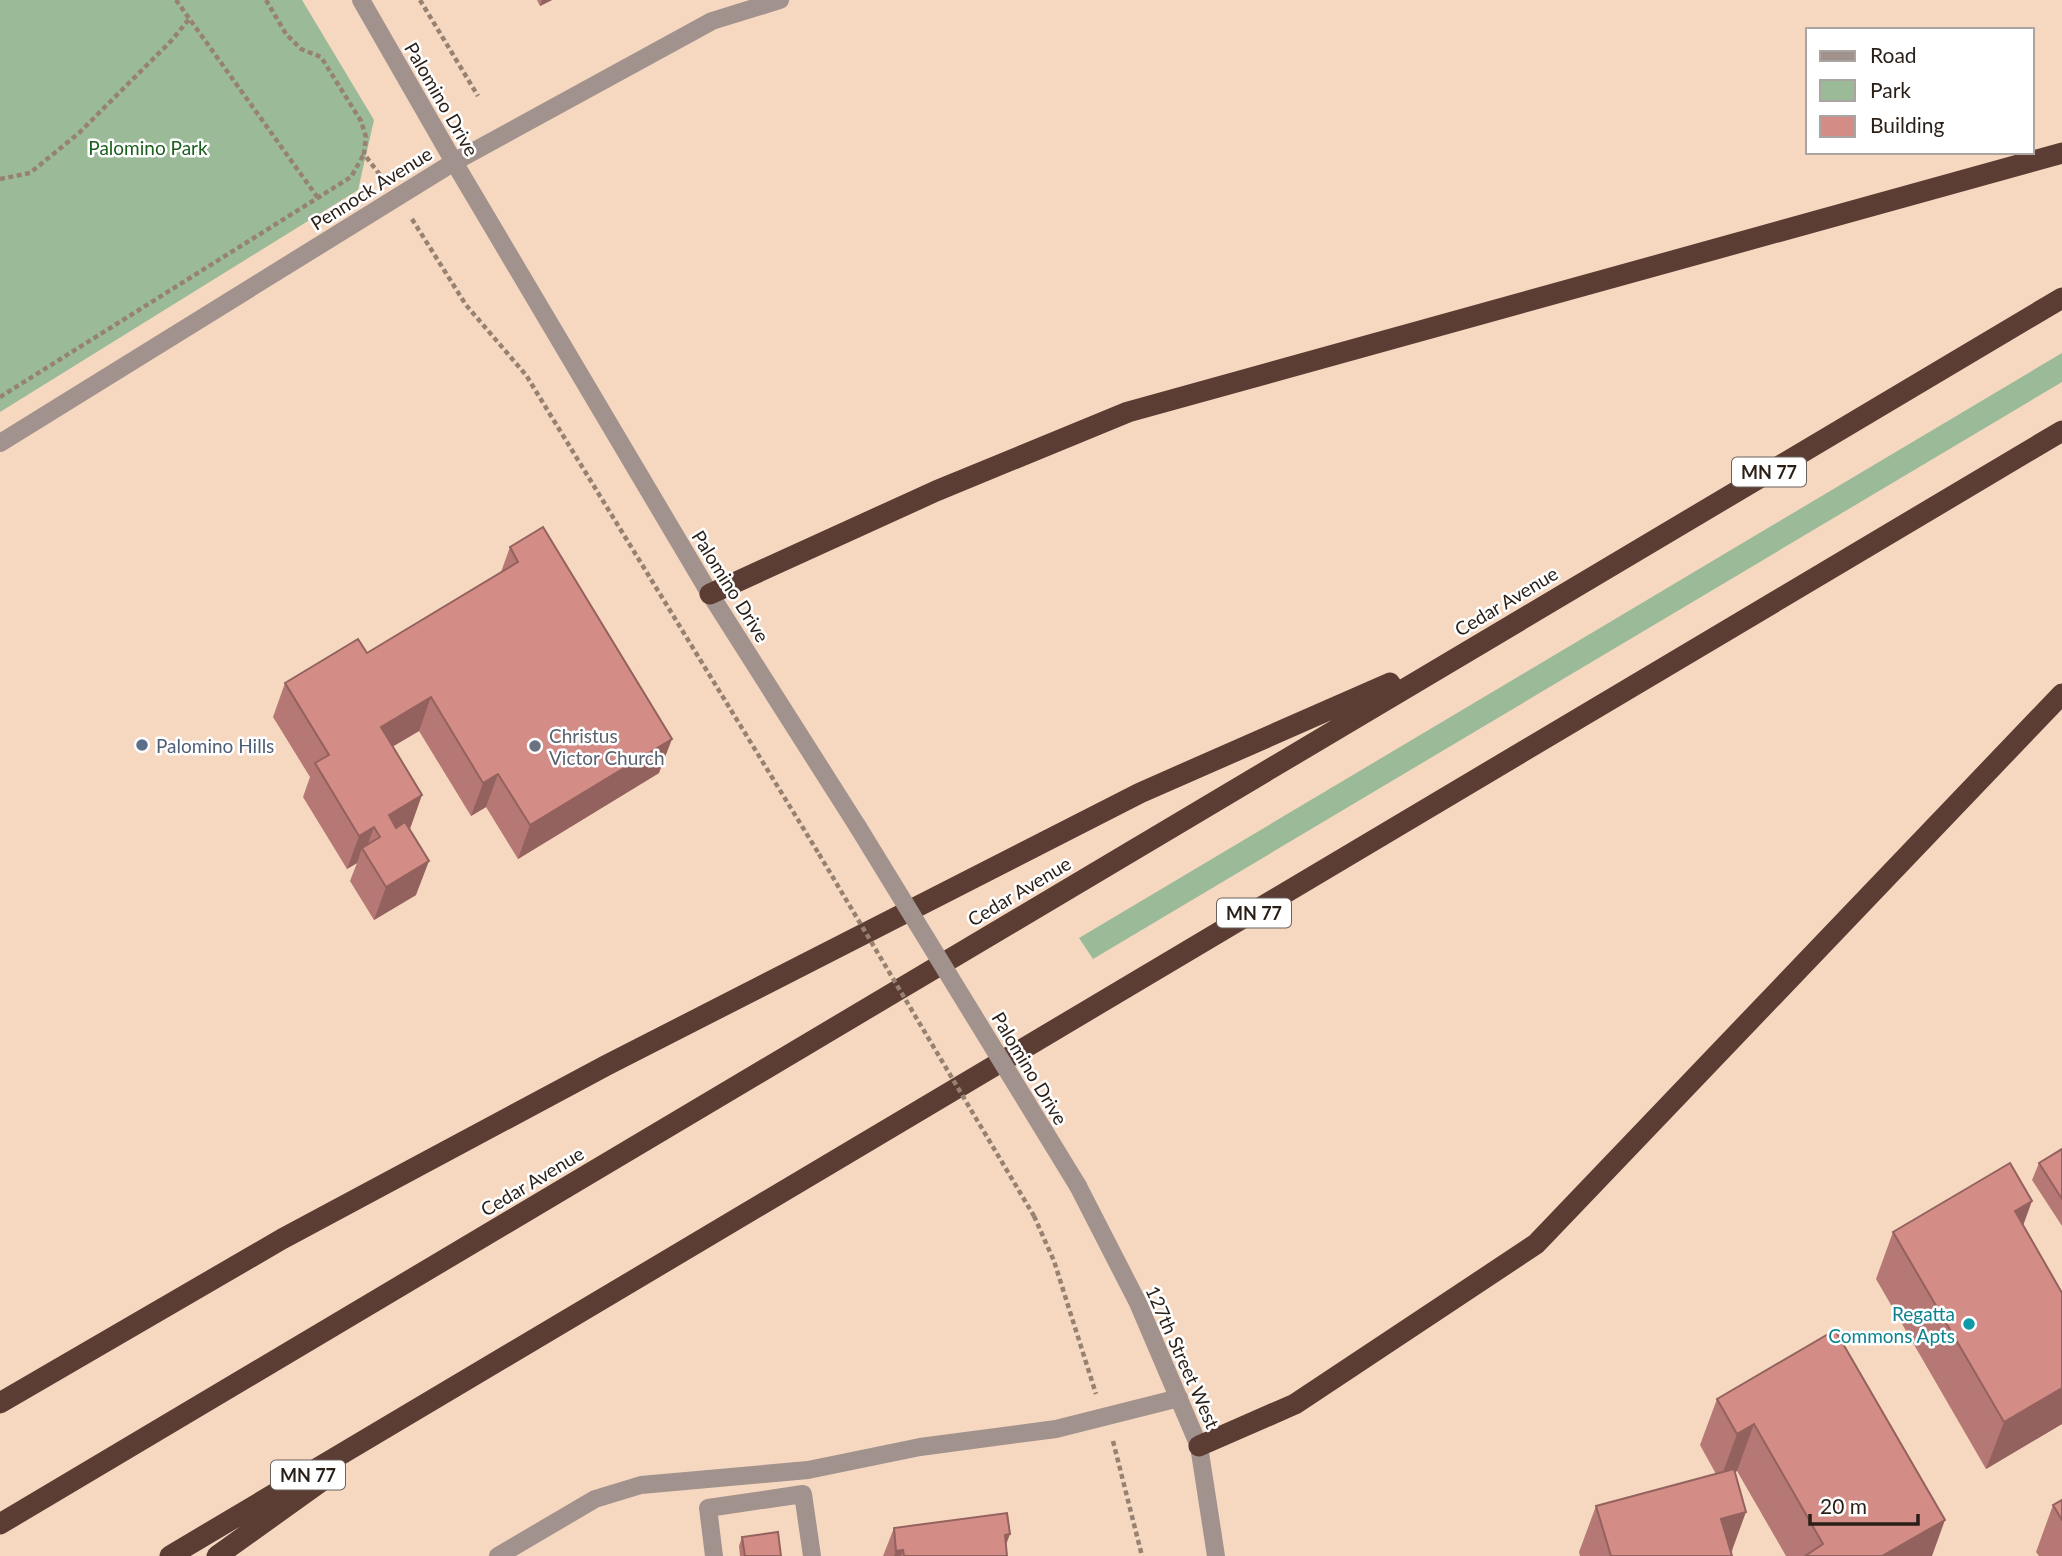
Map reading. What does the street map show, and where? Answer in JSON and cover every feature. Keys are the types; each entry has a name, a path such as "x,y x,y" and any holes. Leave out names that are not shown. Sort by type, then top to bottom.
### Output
{"highway":[{"path":"710,594 936,491 1128,412 2062,153"},
{"name":"Cedar Avenue","path":"0,1524 2062,298"},
{"name":"MN 77","path":"170,1556 2062,431"},
{"path":"0,1403 282,1239 619,1059 1140,793 1476,645"},
{"path":"1199,1446 1295,1404 1536,1244 2062,694"},
{"path":"217,1556 445,1393"}],"street":[{"name":"Palomino Drive","path":"361,0 710,594 858,827 1078,1186"},
{"name":"Pennock Avenue","path":"0,443 454,162 712,21 780,0"},
{"name":"127th Street West","path":"1078,1186 1138,1303 1199,1446 1216,1556"},
{"path":"498,1556 595,1499 641,1485 808,1470 920,1447 1056,1429 1179,1398"},
{"path":"715,1556 708,1508 803,1494 812,1556"}],"path":[{"path":"176,0 318,198"},
{"path":"0,397 351,177 364,154 366,137 361,121 321,57 301,48 286,34 266,0"},
{"path":"420,0 478,96"},
{"path":"0,179 30,173 79,132 171,41 190,18"},
{"path":"364,154 397,196 466,305 526,375 818,854 1034,1216 1054,1261 1116,1450 1142,1556"}],"green space":[{"name":"Palomino Park","path":"0,0 302,0 374,120 358,190 0,412"},
{"path":"2062,353 2062,382 1093,959 1079,938"}],"building":[{"name":"Christus Victor Church","path":"543,527 672,739 530,825 498,774 483,783 431,697 381,727 422,795 389,815 396,828 405,822 429,861 386,887 362,848 380,837 374,827 359,836 315,763 329,755 285,683 358,639 367,653 518,562 510,547"},
{"path":"2062,1149 2062,1199 2039,1163"},
{"path":"2010,1163 2032,1201 2015,1211 2062,1293 2062,1388 2004,1422 1893,1232"},
{"path":"1835,1330 1945,1520 1882,1556 1805,1556 1823,1544 1754,1424 1737,1434 1717,1399"},
{"path":"1734,1469 1746,1512 1721,1519 1732,1556 1611,1556 1596,1506"},
{"path":"2062,1500 2062,1520 2053,1505"},
{"path":"1007,1513 1010,1534 1005,1535 1007,1556 904,1556 903,1550 896,1551 894,1528"},
{"path":"778,1532 781,1556 745,1556 742,1537"}],"place":[{"name":"Palomino Hills","path":"142,745"},
{"name":"Christus Victor Church","path":"535,746"},
{"name":"Regatta Commons Apts","path":"1969,1324"}]}
